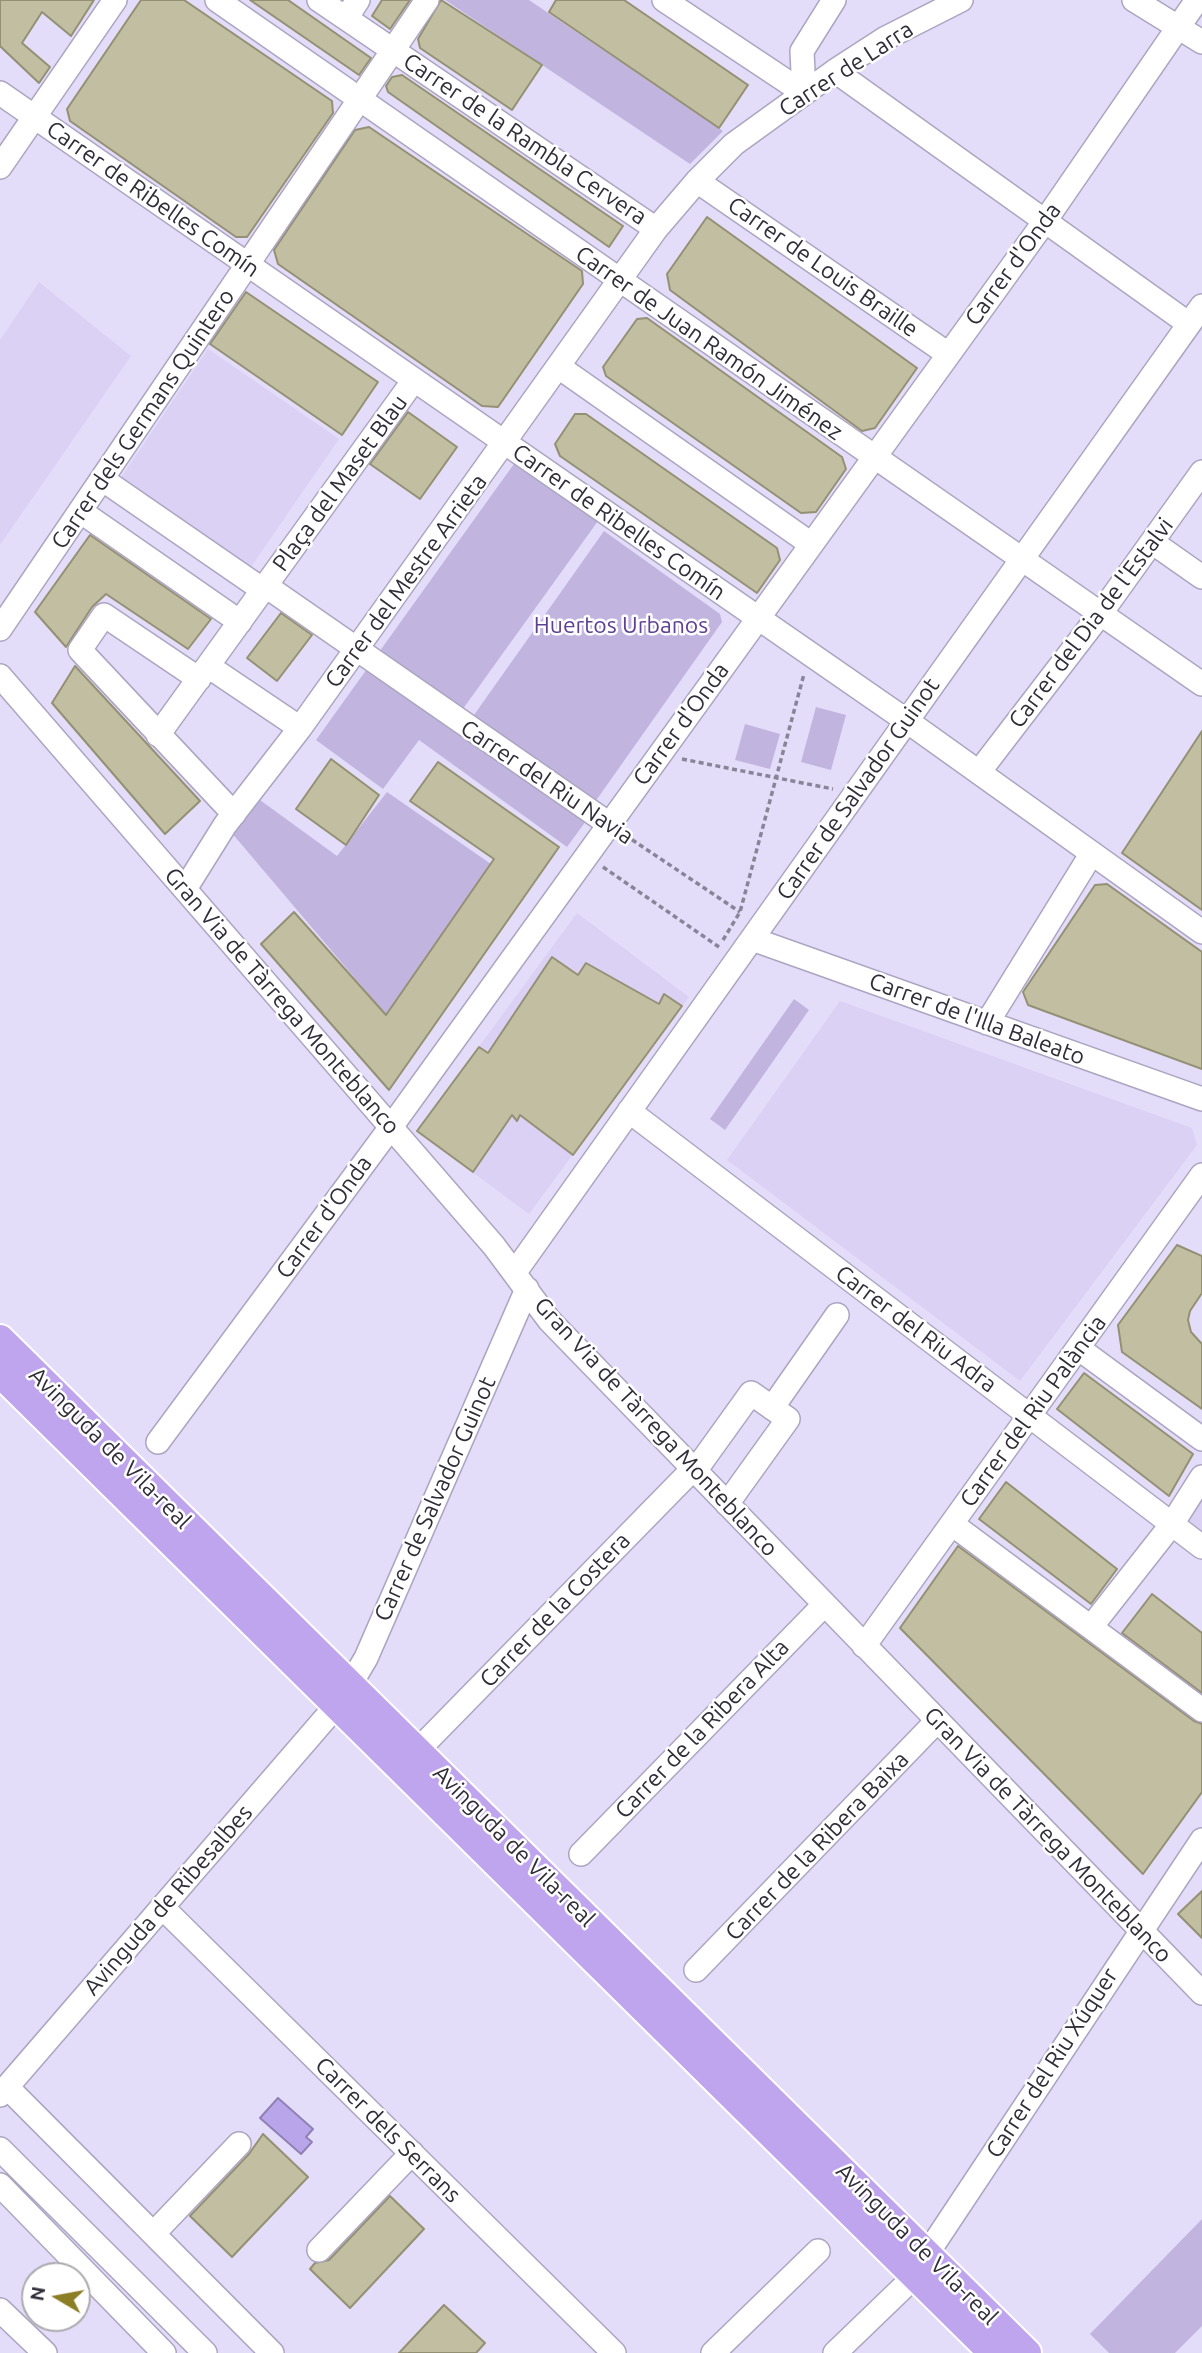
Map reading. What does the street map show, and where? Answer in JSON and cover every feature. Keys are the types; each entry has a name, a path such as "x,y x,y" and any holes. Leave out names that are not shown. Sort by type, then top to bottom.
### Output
{"main road":[{"name":"Avinguda de Vila-real","path":"0,1339 343,1696 417,1751 921,2265 993,2353"},
{"name":"Avinguda de Vila-real","path":"0,1373 343,1696 921,2265 1027,2353"}],"street":[{"path":"0,167 115,0"},
{"name":"Carrer de Juan Ramón Jiménez","path":"216,0 1202,684"},
{"name":"Carrer de la Rambla Cervera","path":"319,0 352,9 394,50 656,229"},
{"name":"Carrer dels Germans Quintero","path":"0,629 428,0"},
{"path":"804,93 802,51 835,0"},
{"name":"Carrer de Larra","path":"734,144 886,37 961,0"},
{"path":"1134,0 1202,43"},
{"name":"Carrer d'Onda","path":"158,1442 391,1127 617,830 758,618 1045,221 1196,0"},
{"path":"672,2 804,93"},
{"path":"835,71 1045,221 1196,315"},
{"name":"Carrer de Ribelles Comín","path":"0,93 907,721 1202,932"},
{"name":"Carrer del Mestre Arrieta","path":"185,889 234,814 300,728 621,282 656,229 697,181 734,144"},
{"name":"Carrer de Louis Braille","path":"697,181 948,354"},
{"name":"Carrer de Salvador Guinot","path":"343,1696 366,1658 521,1281 727,954 752,939 1196,315"},
{"path":"559,368 811,544"},
{"name":"Plaça del Maset Blau","path":"158,735 414,380"},
{"name":"Carrer del Dia de l'Estalvi","path":"979,772 1101,613 1202,472"},
{"name":"Plaça del Maset Blau","path":"102,478 355,651"},
{"path":"80,511 240,622"},
{"path":"1152,542 1202,577"},
{"path":"234,814 80,650 104,615 300,728"},
{"name":"Carrer del Riu Navia","path":"355,651 617,830"},
{"name":"Gran Via de Tàrrega Monteblanco","path":"0,676 391,1127 521,1281 549,1320 1202,1993"},
{"path":"987,1023 1092,853"},
{"name":"Carrer de l'Illa Baleato","path":"752,939 1202,1099"},
{"name":"Carrer del Riu Adra","path":"629,1111 1202,1547"},
{"name":"Carrer del Riu Palància","path":"864,1646 1202,1175"},
{"path":"727,1504 788,1419 772,1408 837,1315"},
{"path":"1078,1349 1202,1439"},
{"name":"Carrer de la Costera","path":"417,1751 694,1470 751,1393 772,1408"},
{"path":"1091,1628 1172,1524 1202,1477"},
{"path":"952,1524 1202,1710"},
{"name":"Carrer de la Ribera Alta","path":"581,1854 824,1605"},
{"name":"Avinguda de Ribesalbes","path":"4,2091 343,1696"},
{"name":"Carrer de la Ribera Baixa","path":"696,1970 937,1721"},
{"name":"Carrer del Riu Xúquer","path":"835,2353 921,2265 1140,1929 1202,1840"},
{"name":"Carrer dels Serrans","path":"162,1907 614,2353"},
{"path":"4,2091 153,2233 272,2353"},
{"path":"153,2233 239,2144"},
{"path":"0,2149 205,2353"},
{"path":"319,2250 412,2153"},
{"path":"0,2185 164,2353"},
{"path":"713,2353 818,2251"},
{"path":"0,2310 45,2353"}],"path":[{"path":"610,857 603,868 727,954 805,667"},
{"path":"688,748 680,759 836,790"},
{"path":"618,846 617,830 634,825"},
{"name":"Carrer del Riu Navia","path":"617,830 740,912"}],"shaded area":[{"path":"39,282 131,356 0,545 0,340"},
{"path":"208,349 339,439 251,567 120,479"},
{"path":"577,913 689,997 529,1214 417,1131"},
{"path":"840,1001 1192,1128 1197,1145 1020,1381 727,1160"},
{"path":"1202,1488 1202,1532 1182,1518"},
{"path":"278,2098 313,2129 306,2137 312,2142 301,2154 260,2118"}],"green space":[{"path":"445,0 529,0 723,131 690,164"},
{"path":"516,461 598,521 460,713 594,810 567,847 419,740 383,789 316,740"},
{"name":"Huertos Urbanos","path":"604,531 720,614 722,622 595,802 474,715"},
{"path":"816,707 846,715 831,770 801,762"},
{"path":"745,724 780,734 770,769 735,760"},
{"path":"249,792 337,856 387,792 491,864 386,1015 225,825"},
{"path":"794,999 809,1010 725,1130 710,1119"},
{"path":"1202,2219 1202,2326 1175,2353 1109,2353 1090,2334"}],"building":[{"path":"0,0 94,0 71,36 42,12 22,43 50,67 39,83 0,46"},
{"path":"141,0 184,0 332,101 333,113 247,237 236,237 70,121 67,109"},
{"path":"250,0 288,0 371,58 359,75"},
{"path":"382,0 410,0 390,29 372,16"},
{"path":"441,0 542,65 512,110 420,48 418,39"},
{"path":"556,0 624,0 748,85 719,128 549,12"},
{"path":"402,75 623,226 609,247 388,92 386,86 392,77"},
{"path":"369,127 582,271 583,284 498,407 482,406 278,264 274,250 355,130"},
{"path":"707,217 917,368 875,428 862,431 670,290 667,274"},
{"path":"246,292 378,382 342,435 210,344"},
{"path":"647,318 842,457 846,469 816,512 801,513 606,376 603,367 637,319"},
{"path":"408,412 457,447 420,499 370,464"},
{"path":"575,414 586,414 777,548 780,560 757,593 560,456 555,444"},
{"path":"90,535 211,619 188,649 106,594 92,607 66,647 35,612"},
{"path":"281,613 312,635 277,681 247,658"},
{"path":"75,666 200,801 165,834 52,703"},
{"path":"1202,731 1202,910 1122,853"},
{"path":"331,759 379,795 346,845 296,809"},
{"path":"438,762 559,847 389,1090 261,944 294,912 386,1015 494,859 410,801"},
{"path":"1107,884 1202,952 1202,1069 1028,1005 1023,992 1095,885"},
{"path":"552,957 578,975 586,963 659,1004 664,994 682,1006 573,1155 520,1115 517,1121 512,1115 473,1172 417,1131 479,1047 488,1053"},
{"path":"1177,1245 1202,1256 1202,1293 1190,1311 1188,1320 1191,1332 1202,1344 1202,1409 1122,1352 1118,1325"},
{"path":"1084,1373 1193,1454 1169,1496 1057,1409"},
{"path":"1006,1482 1117,1569 1091,1604 979,1519"},
{"path":"958,1546 1194,1721 1202,1724 1202,1792 1143,1874 900,1628"},
{"path":"1152,1594 1202,1633 1202,1693 1122,1633"},
{"path":"1202,1891 1202,1938 1178,1914"},
{"path":"263,2134 308,2177 232,2257 190,2216 249,2154"},
{"path":"390,2196 424,2229 350,2308 310,2269 315,2263 329,2260"},
{"path":"444,2305 485,2343 476,2353 399,2353"}]}
